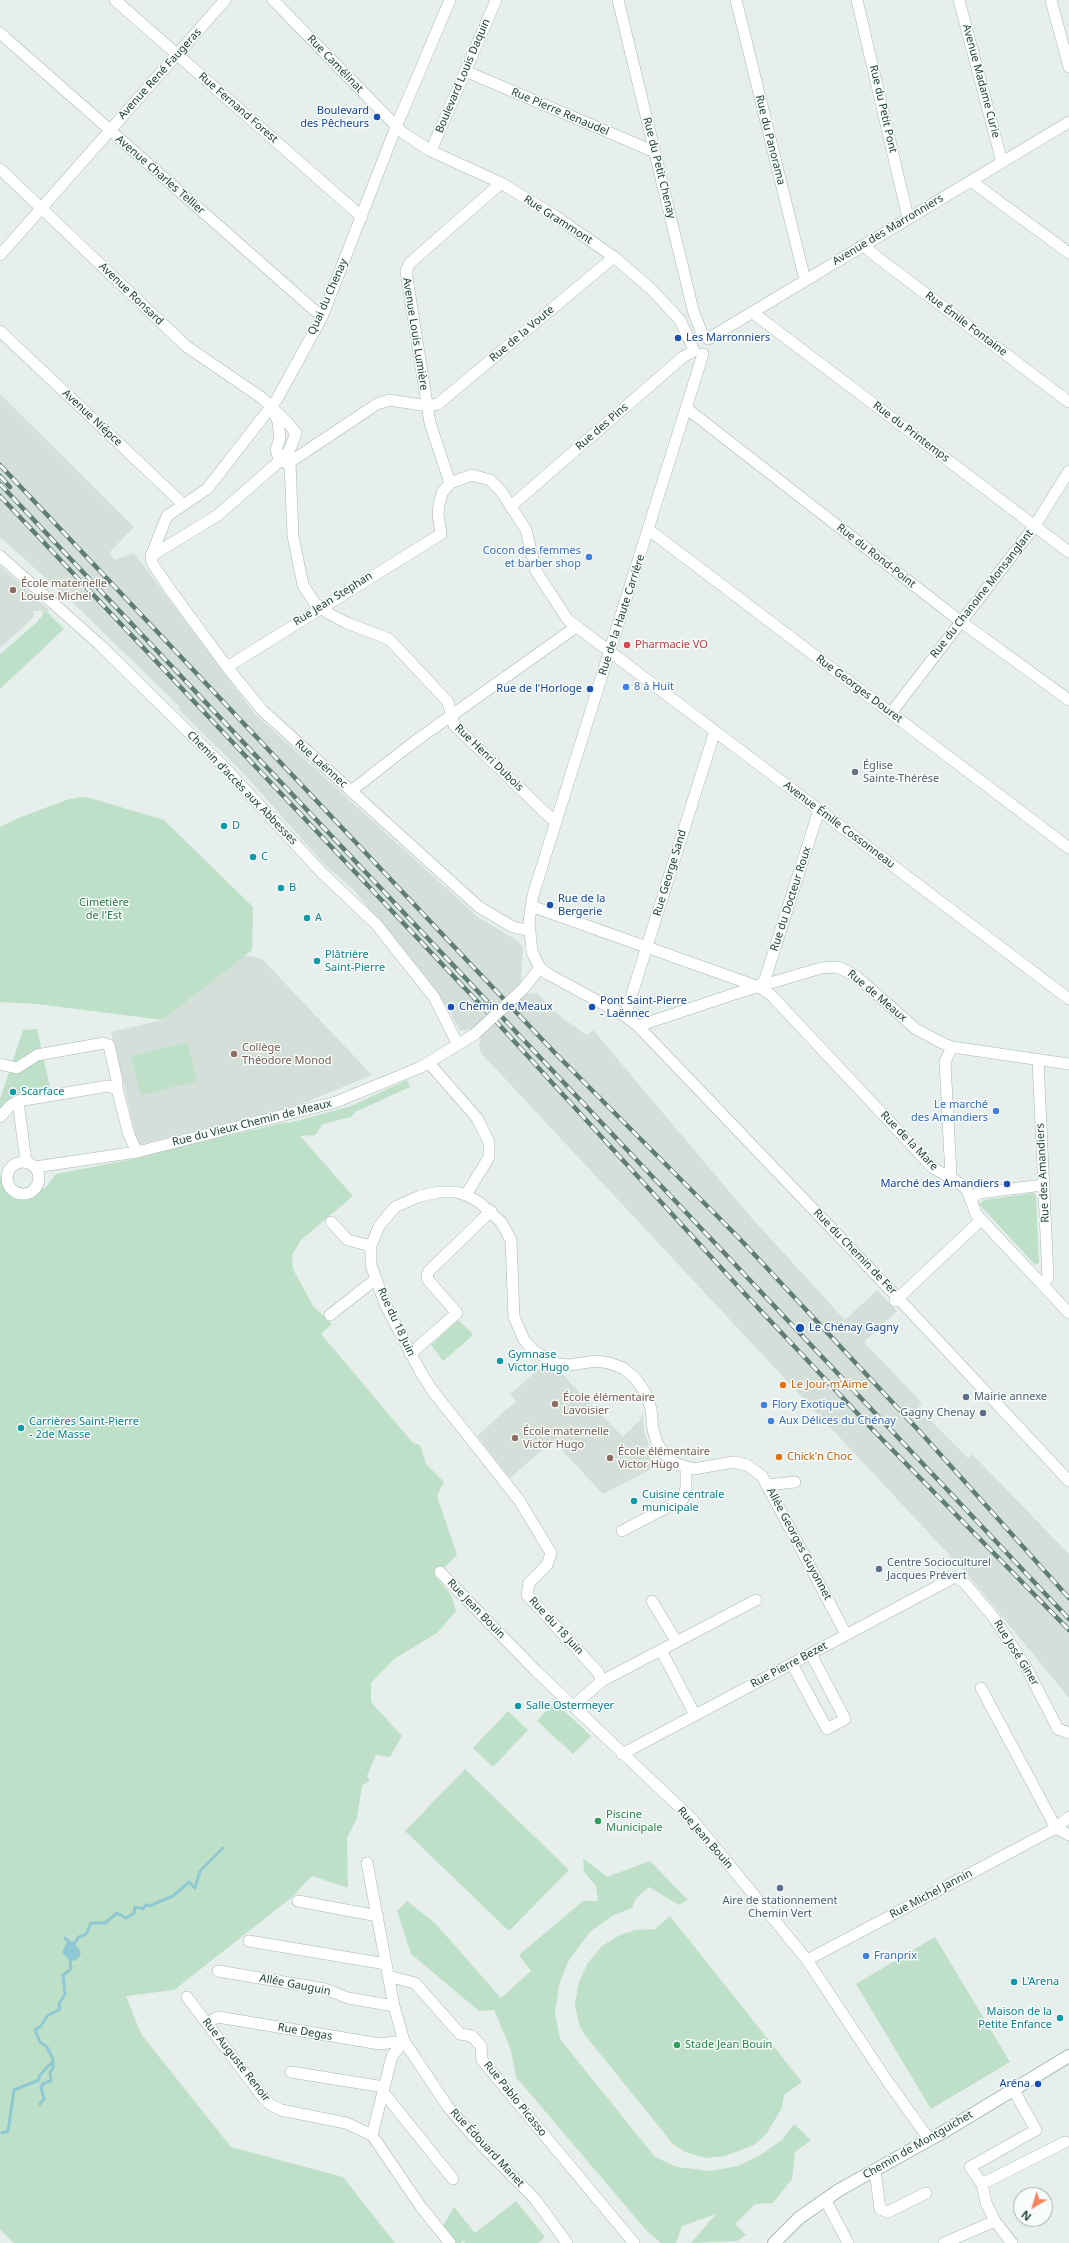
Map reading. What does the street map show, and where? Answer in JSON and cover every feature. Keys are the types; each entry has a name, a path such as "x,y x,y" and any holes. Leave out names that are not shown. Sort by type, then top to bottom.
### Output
{"street":[{"name":"Rue Fernand Forest","path":"115,0 362,217"},
{"name":"Avenue René Faugeras","path":"0,255 225,0"},
{"name":"Rue Camélinat","path":"273,0 396,127"},
{"name":"Quai du Chenay","path":"151,556 167,516 207,489 272,407 322,317 396,127 450,0"},
{"name":"Boulevard Louis Daquin","path":"430,151 496,0"},
{"name":"Rue du Petit Chenay","path":"618,0 693,310 706,337"},
{"name":"Rue du Panorama","path":"736,0 805,280"},
{"name":"Rue du Petit Pont","path":"857,0 908,218"},
{"name":"Avenue Madame Curie","path":"959,0 1002,162"},
{"path":"1051,0 1069,67"},
{"name":"Avenue Charles Tellier","path":"0,33 322,317"},
{"name":"Rue Pierre Renaudel","path":"465,71 656,152"},
{"name":"Avenue des Marronniers","path":"706,337 752,312 864,246 1069,122"},
{"name":"Rue Grammont","path":"396,127 430,151 501,183 556,216 614,257 651,289 680,320 696,350"},
{"name":"Avenue Ronsard","path":"0,169 186,346 272,407 308,445 316,445"},
{"path":"971,181 1069,253"},
{"name":"Avenue Louis Lumière","path":"450,483 434,439 428,406 423,391 406,271 410,262 501,183"},
{"name":"Rue Émile Fontaine","path":"864,246 1069,402"},
{"name":"Rue de la Voute","path":"428,406 438,404 614,257"},
{"path":"680,320 686,318 693,310"},
{"name":"Rue du Printemps","path":"752,312 1069,552"},
{"name":"Avenue Niépce","path":"0,331 183,504"},
{"name":"Rue de la Haute Carrière","path":"540,968 532,952 530,931 531,906 686,408 696,350 710,348 706,337"},
{"name":"Rue des Pins","path":"511,506 683,357 696,350 695,338 706,337"},
{"name":"Avenue Louis Lumière","path":"290,468 292,459 316,445 377,404 389,400 428,406"},
{"path":"272,407 278,422 280,438 276,450 282,460 290,468"},
{"name":"Rue du Rond-Point","path":"686,408 960,621 1069,700"},
{"path":"151,556 218,515 282,460 290,449 296,433"},
{"name":"Rue Henri Dubois","path":"290,468 293,536 303,585 314,602 347,623 389,639 448,702 454,725 556,823"},
{"name":"Rue du Chanoine Monsanglant","path":"891,713 960,621 1034,527 1069,471"},
{"name":"Avenue Émile Cossonneau","path":"450,483 472,475 490,480 501,491 526,530 536,571 568,620 1069,999"},
{"name":"Rue Jean Stephan","path":"227,667 320,607 441,534 438,514 439,505 442,493 450,483"},
{"name":"Rue Georges Douret","path":"649,530 1069,848"},
{"name":"Chemin d'accès aux Abbesses","path":"0,556 98,644 227,770 325,876 376,924 434,997 458,1043"},
{"name":"Rue Laënnec","path":"151,556 152,563 227,667 262,710 479,908 513,927 530,931"},
{"path":"351,791 414,742 451,718 576,626"},
{"name":"Rue George Sand","path":"625,1016 715,731"},
{"name":"Rue du Docteur Roux","path":"759,987 765,979 819,810"},
{"path":"531,906 759,987"},
{"name":"Rue de Meaux","path":"638,1026 821,968 838,967 856,976 916,1029 952,1047 1038,1061 1069,1064"},
{"path":"540,968 625,1016 638,1026"},
{"name":"Rue du Vieux Chemin de Meaux","path":"31,1164 137,1152 336,1102 429,1063 458,1043 475,1034 522,989 540,968"},
{"name":"Rue de la Mare","path":"759,987 771,995 933,1168 942,1174 950,1176 967,1190 971,1199 971,1205 982,1220 1069,1313"},
{"name":"Rue du Chemin de Fer","path":"638,1026 1069,1481"},
{"path":"0,1064 17,1068 37,1055 104,1043 108,1044 111,1051 117,1080 117,1089 129,1135 137,1152"},
{"path":"950,1176 946,1062 952,1047"},
{"name":"Rue des Amandiers","path":"1038,1061 1048,1278 1042,1284"},
{"path":"429,1063 477,1118 489,1142 489,1157 466,1195"},
{"path":"0,1117 11,1105 18,1101 108,1086 117,1089"},
{"path":"18,1101 31,1164 38,1171 39,1182 33,1190 24,1194 14,1191 10,1187 4,1172 16,1164 31,1164"},
{"path":"971,1199 980,1193 1043,1185"},
{"name":"Rue du 18 Juin","path":"602,1681 598,1672 530,1598 527,1589 550,1560 551,1552 519,1500 432,1390 410,1354 385,1304 371,1265 371,1246 379,1226 388,1213 406,1201 439,1192 456,1192 466,1195 491,1212 506,1230 510,1240 514,1317 524,1340 541,1356 558,1364 569,1365 596,1361 609,1363 623,1368 635,1378 646,1392 650,1408 652,1430 657,1443 664,1454 686,1468"},
{"path":"410,1354 457,1313 428,1280 427,1275 429,1271 491,1212"},
{"path":"897,1300 982,1220"},
{"path":"332,1222 348,1240 371,1246"},
{"path":"330,1315 376,1279"},
{"name":"Allée Georges Guyonnet","path":"686,1468 694,1469 733,1462 747,1464 762,1476 846,1634"},
{"path":"622,1531 683,1498 686,1487 686,1468"},
{"path":"767,1485 796,1482"},
{"name":"Rue Jean Bouin","path":"440,1572 510,1645 622,1754 691,1818 807,1960 888,2082 929,2139"},
{"name":"Rue Pierre Bezet","path":"622,1754 956,1577"},
{"name":"Rue José Giner","path":"956,1577 963,1581 994,1618 1026,1667 1058,1729 1069,1733"},
{"path":"573,1706 602,1681 756,1600"},
{"path":"652,1601 676,1641"},
{"path":"661,1650 695,1715"},
{"path":"792,1664 827,1729 845,1720 811,1654"},
{"path":"981,1688 1056,1828 1069,1835"},
{"name":"Rue Michel Jannin","path":"807,1960 1056,1828 1069,1817"},
{"name":"Rue Édouard Manet","path":"367,1863 394,2006 404,2041 448,2107 472,2136 535,2199 567,2243"},
{"path":"298,1901 378,1916"},
{"path":"249,1941 386,1964"},
{"name":"Allée Gauguin","path":"218,1971 325,1989 348,1998 394,2006"},
{"name":"Rue Pablo Picasso","path":"388,1976 415,1983 460,2034 472,2036 481,2046 482,2060 634,2243"},
{"name":"Rue Auguste Renoir","path":"187,1996 265,2100 271,2105 281,2110 346,2123 372,2135"},
{"name":"Rue Degas","path":"207,2023 218,2017 380,2044 404,2041"},
{"path":"404,2041 392,2056 372,2135 420,2207 450,2243"},
{"name":"Chemin de Montguichet","path":"774,2243 799,2218 825,2199 1069,2056"},
{"path":"291,2072 384,2089 453,2179"},
{"path":"1012,2243 995,2220 986,2203 982,2184 970,2167 1036,2130 1013,2090"},
{"path":"982,2184 1065,2142"},
{"path":"875,2170 880,2209 888,2212 926,2193"},
{"path":"825,2199 848,2243"},
{"path":"944,2243 995,2220"}],"shaded area":[{"path":"0,394 134,527 109,553 115,560 134,553 255,714 478,917 518,941 523,947 521,982 524,994 537,993 562,1018 587,1035 593,1030 749,1215 845,1320 877,1290 897,1311 864,1342 922,1403 918,1408 968,1458 972,1454 1069,1554 1069,1698 968,1575 481,1053 479,1046 481,1038 471,1029 460,1031 448,1008 354,890 326,866 245,775 178,709 181,708 71,601 0,537"},
{"name":"École maternelle Louise Michel","path":"0,566 49,610 43,615 42,611 34,611 33,618 0,648"},
{"name":"Collège Théodore Monod","path":"244,956 261,958 372,1075 299,1105 138,1145 111,1032 163,1020"},
{"path":"544,1367 561,1373 623,1437 640,1420 643,1413 644,1431 649,1445 645,1449 655,1467 603,1494 553,1441 510,1478 477,1436 516,1401 510,1394 540,1368"}],"green space":[{"path":"46,611 64,629 0,689 0,654 35,624"},
{"name":"Cimetière de l'Est","path":"81,797 90,798 164,820 253,907 252,950 163,1020 37,1004 0,1002 0,827 16,819 69,799"},
{"path":"37,1029 51,1092 0,1111 0,1099 23,1030"},
{"path":"187,1042 197,1081 141,1095 131,1056"},
{"path":"407,1080 410,1087 355,1112 351,1117 323,1124 315,1135 300,1136 353,1196 301,1240 292,1255 293,1269 313,1306 332,1324 321,1334 413,1443 420,1445 426,1464 444,1482 437,1496 457,1555 435,1576 451,1595 456,1611 437,1633 394,1659 371,1683 371,1702 402,1736 390,1757 376,1755 367,1776 370,1780 362,1786 357,1818 347,1838 348,1888 312,1876 291,1898 174,1990 126,1996 141,2034 231,2147 343,2177 395,2243 14,2243 0,2229 0,1174 5,1186 29,1195 46,1187 56,1174 144,1157 144,1155 287,1122 289,1123 351,1106"},
{"path":"1034,1193 1036,1195 1039,1263 1035,1265 979,1204 984,1200"},
{"path":"458,1320 473,1334 443,1361 431,1345"},
{"path":"555,1702 591,1736 573,1754 537,1721"},
{"path":"508,1711 528,1730 493,1767 473,1748"},
{"path":"465,1769 569,1870 509,1931 405,1831"},
{"path":"583,1858 607,1877 650,1861 688,1900 679,1905 649,1887 636,1898 632,1908 612,1916 590,1932 569,1960 559,1985 555,2013 560,2039 655,2157 677,2167 710,2171 738,2166 762,2154 782,2140 794,2124 811,2140 795,2152 792,2179 773,2203 755,2204 735,2224 746,2235 737,2241 691,2243 716,2214 682,2226 676,2243 661,2243 646,2230 516,2077 511,2050 494,2010 479,2011 411,1954 397,1911 407,1901 435,1923 501,1998 531,1971 519,1955 583,1901 598,1901 596,1886 584,1872"},
{"path":"670,1916 802,2082 784,2095 782,2108 767,2133 754,2145 725,2156 705,2158 685,2152 673,2144 584,2034 579,2024 575,2005 578,1985 587,1964 602,1946 620,1935 635,1930 655,1929"},
{"path":"935,1937 1010,2062 931,2109 856,1984"},
{"path":"516,2201 545,2237 538,2243 465,2243 462,2240 461,2243 456,2243 443,2226 454,2207 475,2233"}],"water":[{"path":"73,1941 81,1952 79,1958 74,1961 68,1959 62,1952 67,1942"}],"waterway":[{"path":"73,1945 79,1937 86,1934 91,1923 105,1923 117,1913 126,1918 134,1913 135,1907 143,1909 146,1905 149,1906 173,1896 189,1882 195,1888 200,1871 223,1848"},
{"path":"65,1938 70,1943"},
{"path":"40,2104 44,2099 41,2087 44,2083 51,2081 50,2072 53,2068 53,2059 47,2047 40,2042 35,2030 41,2026 47,2016 60,2009 59,2004 65,1994 63,1975 71,1969 70,1958"},
{"path":"2,2133 8,2131 14,2090 39,2080 39,2076 52,2062"}],"railway":[{"path":"0,465 555,1053 738,1237 922,1434 1069,1598"},
{"path":"0,476 10,487"},
{"path":"0,484 1069,1619"},
{"path":"0,496 493,1018 745,1294 873,1430 1069,1630"}],"place":[{"name":"Boulevard des Pêcheurs","path":"377,117"},
{"name":"Les Marronniers","path":"678,338"},
{"name":"Cocon des femmes et barber shop","path":"589,557"},
{"name":"École maternelle Louise Michel","path":"13,590"},
{"name":"Pharmacie VO","path":"627,645"},
{"name":"8 à Huit","path":"626,687"},
{"name":"Rue de l'Horloge","path":"590,689"},
{"name":"Église Sainte-Thérèse","path":"855,772"},
{"name":"D","path":"224,826"},
{"name":"C","path":"253,857"},
{"name":"B","path":"281,888"},
{"name":"Rue de la Bergerie","path":"550,905"},
{"name":"A","path":"307,918"},
{"name":"Plâtrière Saint-Pierre","path":"317,961"},
{"name":"Chemin de Meaux","path":"451,1007"},
{"name":"Pont Saint-Pierre - Laënnec","path":"592,1007"},
{"name":"Collège Théodore Monod","path":"234,1054"},
{"name":"Scarface","path":"13,1092"},
{"name":"Le marché des Amandiers","path":"996,1111"},
{"name":"Marché des Amandiers","path":"1007,1184"},
{"name":"Le Chénay Gagny","path":"800,1328"},
{"name":"Gymnase Victor Hugo","path":"500,1361"},
{"name":"Le Jour m'Aime","path":"783,1385"},
{"name":"Mairie annexe","path":"966,1397"},
{"name":"École élémentaire Lavoisier","path":"555,1404"},
{"name":"Flory Exotique","path":"764,1405"},
{"name":"Gagny Chenay","path":"983,1413"},
{"name":"Aux Délices du Chénay","path":"771,1421"},
{"name":"Carrières Saint-Pierre - 2de Masse","path":"21,1428"},
{"name":"École maternelle Victor Hugo","path":"515,1438"},
{"name":"Chick'n Choc","path":"779,1457"},
{"name":"École élémentaire Victor Hugo","path":"610,1458"},
{"name":"Cuisine centrale municipale","path":"634,1501"},
{"name":"Centre Socioculturel Jacques Prévert","path":"879,1569"},
{"name":"Salle Ostermeyer","path":"518,1706"},
{"name":"Piscine Municipale","path":"598,1821"},
{"name":"Aire de stationnement Chemin Vert","path":"780,1888"},
{"name":"Franprix","path":"866,1956"},
{"name":"L'Arena","path":"1014,1982"},
{"name":"Maison de la Petite Enfance","path":"1060,2018"},
{"name":"Stade Jean Bouin","path":"677,2045"},
{"name":"Aréna","path":"1038,2084"}]}
